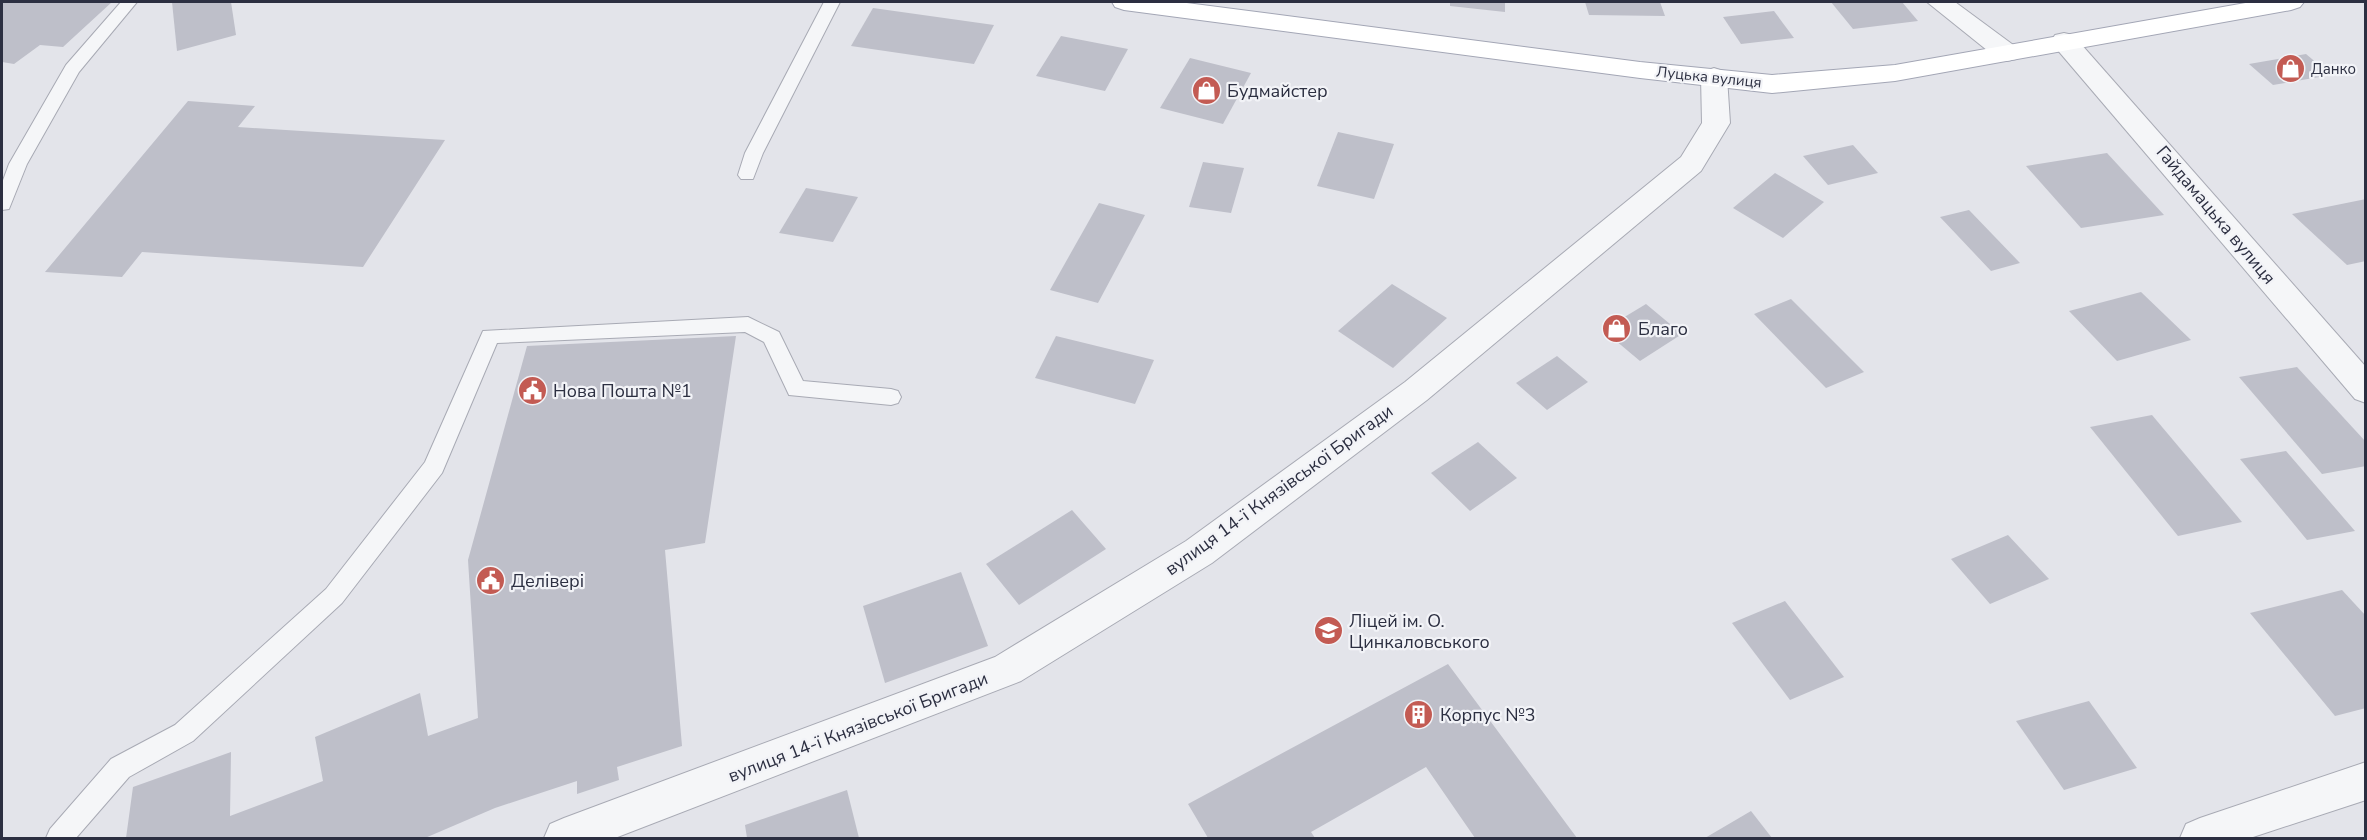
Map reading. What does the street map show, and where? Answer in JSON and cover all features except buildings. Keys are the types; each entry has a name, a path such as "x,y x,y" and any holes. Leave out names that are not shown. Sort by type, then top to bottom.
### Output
{"main road":[{"name":"Луцька вулиця","path":"1124,2 1772,84 1895,73 2291,2"}],"street":[{"path":"1940,2 2007,53"},
{"name":"Гайдамацька вулиця","path":"2064,41 2123,106 2366,390"},
{"name":"вулиця 14-ї Князівської Бригади","path":"564,838 1008,669 1199,552 1416,391 1691,164 1716,123 1714,78"},
{"path":"2200,838 2249,819 2366,781"}],"lane":[{"path":"2,204 18,164 72,69 129,2"},
{"path":"747,175 754,153 821,19 832,2"},
{"path":"59,838 120,768 184,733 334,596 434,467 490,336 748,324 772,337 796,389 891,397"}],"place":[{"name":"Данко","path":"2290,69"},
{"name":"Будмайстер","path":"1206,91"},
{"name":"Благо","path":"1617,329"},
{"name":"Нова Пошта №1","path":"532,391"},
{"name":"Делівері","path":"490,581"},
{"name":"Ліцей ім. О. Цинкаловського","path":"1328,631"},
{"name":"Корпус №3","path":"1419,715"}]}
